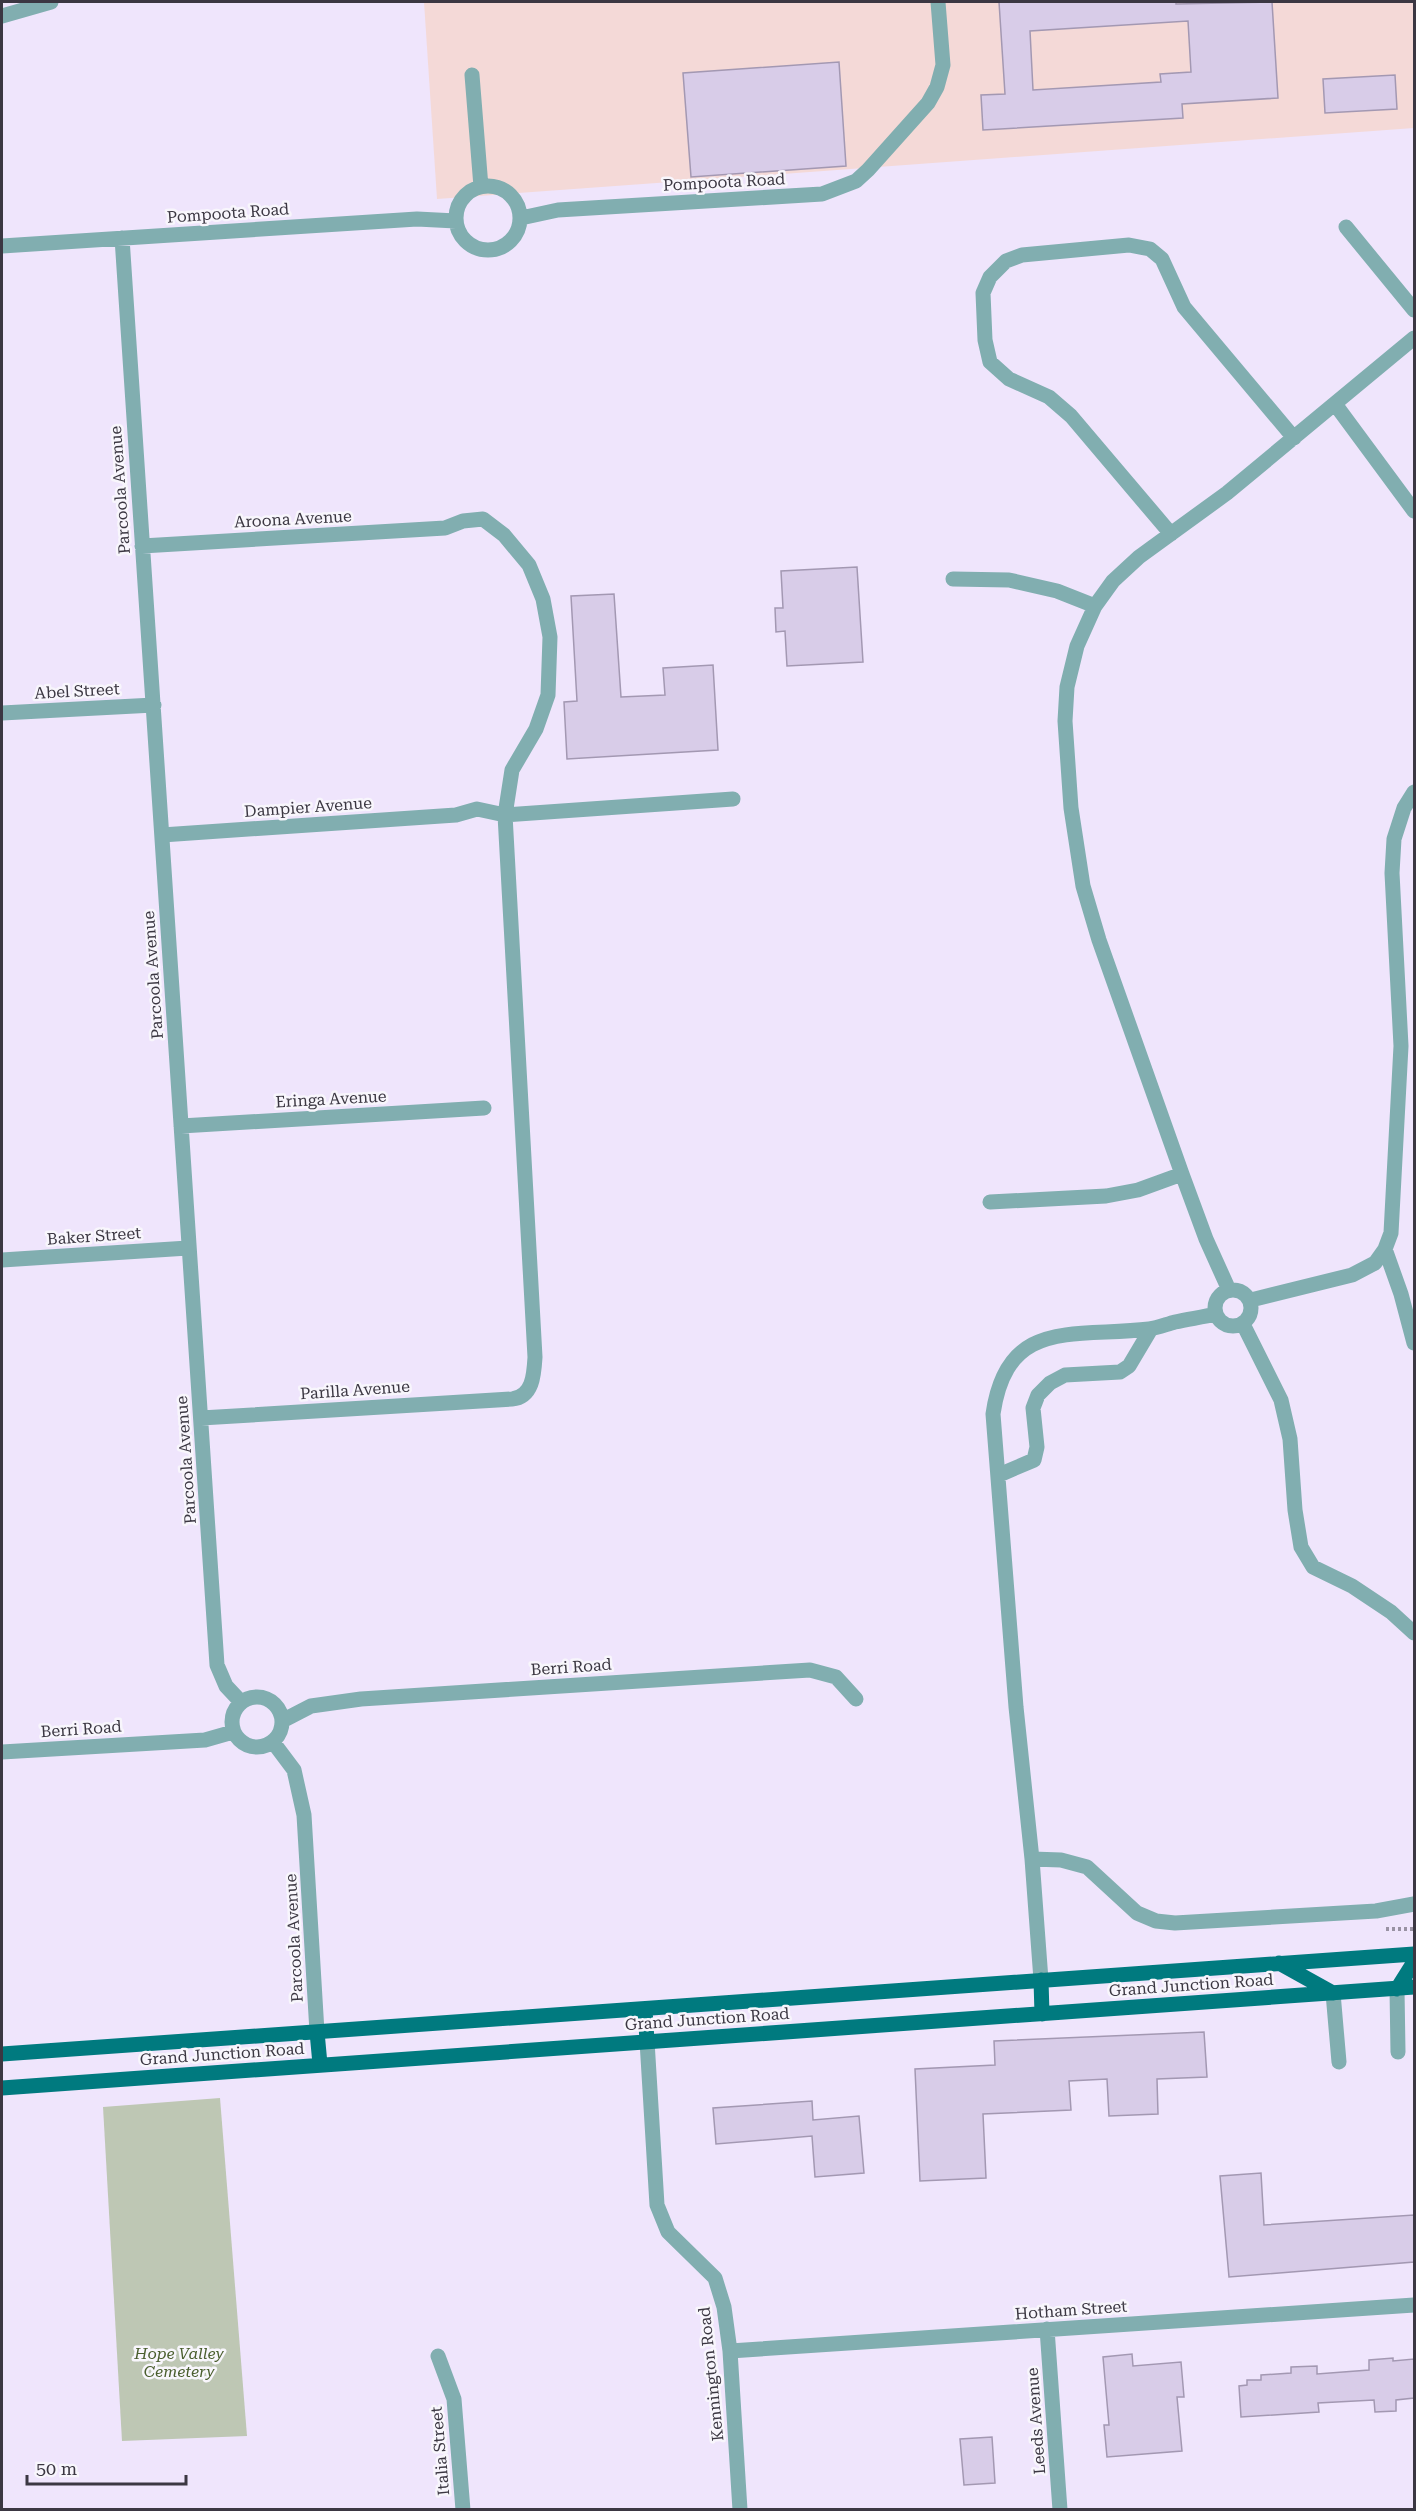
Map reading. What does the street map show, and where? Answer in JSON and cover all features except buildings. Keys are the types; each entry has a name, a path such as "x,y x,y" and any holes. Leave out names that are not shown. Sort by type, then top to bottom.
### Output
{"main road":[{"name":"Grand Junction Road","path":"2,2054 1414,1954"},
{"path":"1397,1989 1414,1962"},
{"path":"1278,1963 1333,1993"},
{"path":"1041,1980 1042,2014"},
{"name":"Grand Junction Road","path":"2,2088 1414,1987"},
{"path":"645,2009 647,2042"},
{"path":"317,2032 321,2064"}],"street":[{"path":"2,16 51,2"},
{"name":"Pompoota Road","path":"520,218 558,210 822,194 856,181 914,119 937,87 943,65 938,2"},
{"path":"472,75 481,187"},
{"path":"481,187 501,188 511,195 517,204 520,218 518,230 504,246 486,250 475,247 459,232 456,221 459,204 466,195 481,187"},
{"name":"Pompoota Road","path":"2,246 417,219 456,221"},
{"path":"1347,227 1414,310"},
{"name":"Parcoola Avenue","path":"122,238 217,1665 225,1686 242,1702"},
{"path":"1171,534 1071,416 1048,397 1009,379 990,362 985,340 983,293 990,277 1006,261 1022,255 1129,245 1150,249 1162,259 1184,307 1294,438"},
{"path":"1229,1290 1206,1239 1182,1174 1099,940 1083,886 1072,815 1065,721 1066,687 1077,646 1095,606 1113,581 1138,557 1294,438 1414,338"},
{"path":"1335,404 1414,511"},
{"name":"Aroona Avenue","path":"142,546 445,528 463,521 483,519 495,526 529,565 543,599 548,619 551,661 548,695 536,729 512,770 505,815 534,1357 534,1375 529,1390 519,1398 512,1399"},
{"path":"953,579 1009,580 1057,591 1095,606"},
{"name":"Abel Street","path":"2,713 154,705"},
{"path":"1251,1300 1352,1275 1375,1263 1385,1249 1391,1233 1401,1046 1407,1002 1392,873 1394,839 1404,808 1414,792"},
{"name":"Dampier Avenue","path":"162,835 456,815 477,809 505,815 734,799"},
{"name":"Eringa Avenue","path":"181,1126 484,1108"},
{"path":"990,1202 1106,1196 1138,1190 1182,1174"},
{"name":"Baker Street","path":"2,1260 188,1248"},
{"path":"1385,1249 1401,1294 1414,1343"},
{"path":"1229,1290 1242,1291 1251,1300 1251,1313 1242,1324 1230,1326 1224,1324 1216,1314 1216,1301 1223,1292 1229,1290"},
{"path":"1041,1980 1032,1859 1016,1707 993,1414 997,1392 1007,1369 1020,1351 1043,1339 1077,1334 1151,1329 1216,1314"},
{"path":"1242,1324 1281,1400 1290,1439 1301,1546 1312,1567 1352,1586 1391,1612 1414,1633"},
{"path":"999,1475 1034,1460 1038,1447 1033,1408 1038,1395 1050,1383 1065,1375 1120,1372 1129,1365 1151,1329"},
{"name":"Parilla Avenue","path":"201,1418 512,1399"},
{"name":"Berri Road","path":"282,1721 311,1706 361,1700 810,1670 836,1677 856,1700"},
{"path":"250,1698 264,1698 278,1708 282,1721 281,1729 273,1742 256,1748 245,1745 233,1732 232,1715 242,1702 250,1698"},
{"name":"Berri Road","path":"2,1752 206,1740 233,1732"},
{"name":"Parcoola Avenue","path":"273,1742 294,1770 304,1815 317,2032"},
{"path":"1032,1859 1061,1860 1087,1868 1137,1913 1156,1921 1175,1923 1376,1911 1414,1904"},
{"path":"1397,1989 1398,2052"},
{"path":"1333,1993 1339,2062"},
{"name":"Kennington Road","path":"647,2042 657,2205 668,2232 715,2278 724,2307 730,2351 740,2510"},
{"name":"Hotham Street","path":"730,2351 1414,2305"},
{"name":"Leeds Avenue","path":"1047,2329 1060,2510"},
{"name":"Italia Street","path":"438,2356 454,2399 463,2510"}],"shaded area":[{"path":"424,2 1414,2 1414,128 437,199"}],"green space":[{"name":"Hope Valley Cemetery","path":"220,2098 247,2436 122,2441 103,2107"}]}
